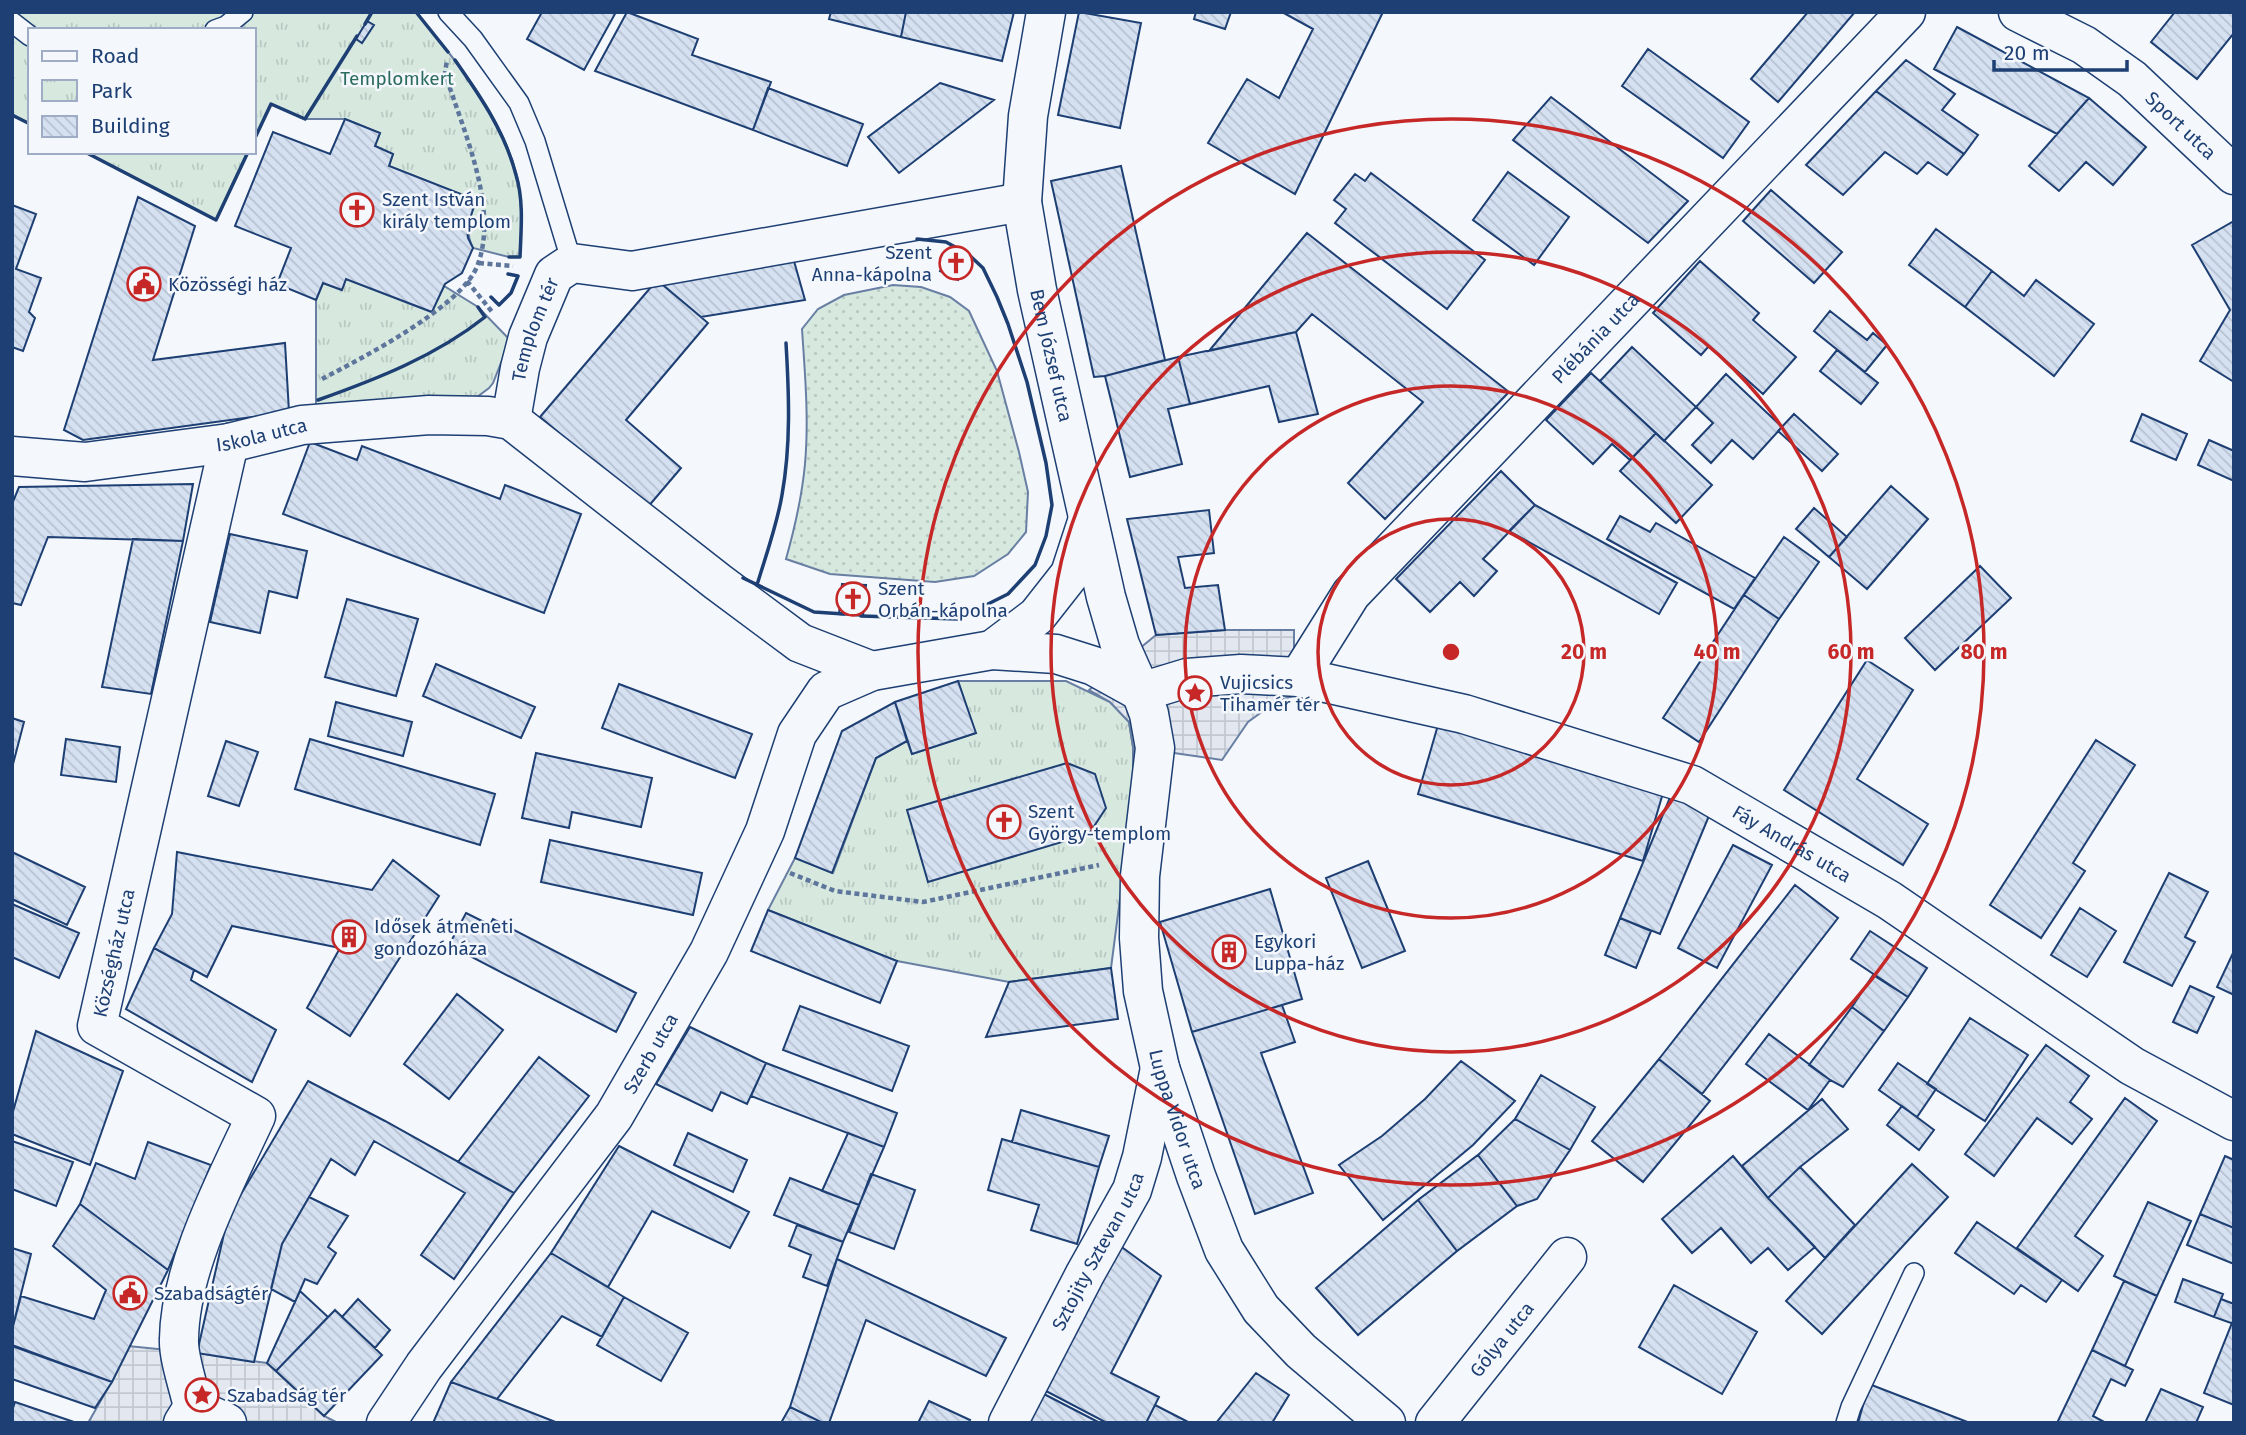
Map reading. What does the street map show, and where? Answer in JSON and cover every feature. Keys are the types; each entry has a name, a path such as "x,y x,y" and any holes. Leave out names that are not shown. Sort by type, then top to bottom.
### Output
{"street":[{"name":"Bem József utca","path":"1046,12 1028,116 1022,202 1037,290 1088,519 1120,645 1141,692"},
{"name":"Plébánia utca","path":"1299,677 1351,594 1906,12"},
{"name":"Sport utca","path":"2018,12 2084,45 2132,79 2234,175"},
{"name":"Templom tér","path":"511,419 528,337 554,275 572,263 632,271 1022,202"},
{"name":"Iskola utca","path":"12,456 85,462 229,443 302,425 429,415 511,419"},
{"path":"511,419 800,643 872,671"},
{"name":"Községház utca","path":"201,1418 178,1341 184,1295 200,1243 256,1116 97,1026 229,443"},
{"path":"992,650 1037,616 1070,574 1088,519"},
{"path":"992,650 1056,654 1094,666 1141,692 1187,678 1241,674 1299,677"},
{"name":"Szerb utca","path":"386,1423 424,1366 614,1116 709,952 765,831 797,734 826,691 872,671 992,650"},
{"name":"Fáy András utca","path":"1299,677 1464,714 1692,785 1889,900 2132,1066 2234,1121"},
{"name":"Luppa Vidor utca","path":"1141,692 1149,714 1155,748 1142,861 1139,938 1143,991 1160,1068 1196,1176 1224,1250 1261,1309 1301,1351 1386,1423"},
{"name":"Sztojity Sztevan utca","path":"1008,1423 1085,1274 1132,1191 1142,1157 1160,1068"},
{"name":"Gólya utca","path":"1435,1423 1567,1257"}],"lane":[{"path":"220,28 243,12"},
{"path":"448,12 473,39 519,103 535,141 572,263"},
{"path":"12,22 28,34"},
{"path":"1846,1423 1914,1273"}],"path":[{"path":"302,425 299,392 433,315 467,281 479,263 484,220 481,194 470,149 445,73 446,61 473,39"},
{"path":"479,263 507,265"},
{"path":"467,281 493,313"},
{"path":"752,859 835,891 923,902 1125,859 1142,861"}],"green space":[{"name":"Templomkert","path":"12,12 416,12 476,89 510,153 520,196 520,257 473,248 468,229 476,200 389,166 393,154 375,146 380,133 345,119 305,119 271,104 256,136 256,28 28,28 28,123 12,114"},
{"path":"89,154 247,154 216,220"},
{"path":"346,279 431,312 444,286 478,307 510,340 493,383 477,397 316,406 316,300 323,283 341,290"},
{"path":"893,285 921,287 950,297 969,311 997,371 1028,492 1026,532 1008,554 974,576 935,582 830,574 786,559 798,512 805,464 807,413 802,329 818,309 844,295"},
{"path":"958,681 1066,681 1110,702 1129,722 1133,747 1133,799 1111,968 1009,982 897,961 768,910 795,858 833,873 876,758 907,741 912,754 975,733"}],"shaded area":[{"name":"Vujicsics Tihamér tér","path":"1225,630 1294,630 1294,696 1277,701 1248,722 1222,760 1133,747 1129,722 1110,702 1089,690 1156,635"},
{"name":"Szabadság tér","path":"128,1346 267,1363 324,1416 338,1423 88,1423"}],"building":[{"path":"542,12 616,12 584,70 527,39"},
{"path":"627,12 698,39 692,55 771,82 753,130 595,71"},
{"path":"831,12 906,12 901,37 829,19"},
{"path":"906,12 1014,12 1002,61 901,37"},
{"path":"1079,12 1141,23 1120,128 1058,115"},
{"path":"1196,12 1231,12 1225,29 1194,19"},
{"path":"1282,12 1383,12 1295,194 1208,143 1247,79 1279,98 1313,29"},
{"path":"1808,12 1855,12 1778,102 1751,79"},
{"path":"2175,12 2234,12 2234,33 2197,79 2151,42"},
{"path":"367,21 374,25 362,43 356,39"},
{"path":"1957,27 2089,98 2057,134 1934,69"},
{"path":"1648,49 1749,122 1723,158 1622,86"},
{"path":"1906,60 1955,94 1942,110 1978,135 1964,154 1876,91"},
{"path":"940,83 994,100 899,173 868,137"},
{"path":"768,88 863,124 847,166 753,130"},
{"path":"1876,91 1964,154 1947,175 1928,162 1917,174 1885,152 1843,195 1806,165"},
{"path":"1551,97 1688,201 1648,243 1513,140"},
{"path":"2089,98 2146,147 2113,185 2086,162 2059,191 2029,166"},
{"name":"Szent István király templom","path":"345,119 380,133 375,146 393,154 389,166 476,200 467,228 473,248 462,273 445,284 432,312 346,279 342,290 323,283 316,300 277,284 291,248 235,226 273,132 330,154"},
{"path":"1121,166 1165,360 1094,377 1051,181"},
{"path":"1508,172 1569,217 1534,265 1473,220"},
{"path":"1371,173 1485,260 1447,309 1335,223 1346,209 1334,200 1355,174 1365,181"},
{"path":"1771,190 1842,252 1814,283 1743,221"},
{"name":"Közösségi ház","path":"138,197 195,226 153,360 285,343 289,412 83,440 64,430"},
{"path":"12,205 36,214 16,269 41,278 29,312 35,318 23,351 12,347"},
{"path":"2234,221 2234,382 2200,361 2230,310 2192,245"},
{"path":"1936,229 1992,271 1965,307 1909,265"},
{"path":"1307,233 1509,392 1385,519 1348,483 1423,402 1312,314 1296,332 1209,351"},
{"name":"Szent Anna-kápolna","path":"954,246 971,256 958,280 940,271"},
{"path":"792,254 805,300 701,317 657,280"},
{"path":"1700,261 1759,313 1753,320 1796,357 1763,394 1709,346 1701,355 1653,313"},
{"path":"1992,271 2024,296 2036,280 2094,324 2054,376 1965,307"},
{"path":"657,280 708,323 626,420 681,468 647,508 540,417"},
{"path":"1830,311 1867,340 1873,333 1887,345 1865,372 1814,331"},
{"path":"1296,332 1318,414 1279,422 1269,386 1190,404 1178,357"},
{"path":"1632,347 1696,407 1664,441 1600,381"},
{"path":"1837,350 1878,383 1861,404 1820,371"},
{"path":"1178,357 1190,404 1168,409 1182,464 1130,477 1105,376"},
{"path":"1591,373 1656,433 1630,460 1612,444 1593,464 1546,420"},
{"path":"1726,374 1782,427 1753,459 1732,440 1711,463 1692,445 1713,423 1696,407"},
{"path":"1794,414 1838,454 1822,471 1778,431"},
{"path":"2142,414 2187,434 2176,460 2131,441"},
{"path":"1656,433 1712,485 1676,523 1620,471"},
{"path":"2209,440 2234,451 2234,481 2198,465"},
{"path":"310,442 357,460 362,446 500,499 505,485 581,514 544,613 283,514"},
{"path":"1501,471 1535,505 1483,559 1497,571 1474,596 1460,582 1430,612 1396,579"},
{"path":"193,484 183,541 48,537 21,605 12,603 12,504 19,487"},
{"path":"1891,486 1928,519 1867,589 1829,557"},
{"path":"1535,505 1677,583 1659,614 1509,531"},
{"path":"1814,508 1847,537 1829,557 1796,529"},
{"path":"1209,510 1214,553 1178,557 1185,588 1218,585 1225,630 1156,635 1127,519"},
{"path":"1620,516 1650,532 1656,523 1755,578 1734,609 1607,539"},
{"path":"230,534 307,551 297,598 269,591 260,633 210,622"},
{"path":"1784,537 1819,562 1779,619 1744,595"},
{"path":"133,539 183,541 151,694 102,687"},
{"path":"1980,566 2011,598 1935,670 1905,638"},
{"name":"Szent Orbán-kápolna","path":"842,584 866,585 863,616 839,614"},
{"path":"1744,595 1779,619 1699,742 1663,718"},
{"path":"347,599 418,619 396,696 325,677"},
{"path":"1867,660 1913,690 1857,779 1928,824 1903,865 1784,790"},
{"path":"436,664 535,707 521,738 423,696"},
{"path":"958,681 976,733 912,754 895,702"},
{"path":"619,684 752,734 735,778 602,728"},
{"path":"336,702 412,722 403,756 328,736"},
{"path":"895,702 907,741 876,758 832,873 795,858 842,731"},
{"path":"12,718 24,722 12,768"},
{"path":"1438,725 1663,793 1643,861 1418,794"},
{"path":"66,739 120,747 116,782 61,775"},
{"path":"310,739 495,794 480,845 295,789"},
{"path":"2096,740 2135,765 2073,863 2085,871 2041,938 1990,905"},
{"path":"226,741 258,752 239,806 208,796"},
{"path":"536,753 652,778 641,827 572,812 569,828 522,818"},
{"name":"Szent György-templom","path":"1067,763 1095,774 1106,808 1089,834 928,882 907,810"},
{"path":"1671,795 1711,811 1660,934 1620,918"},
{"path":"550,840 702,873 693,915 541,882"},
{"path":"1733,845 1772,865 1717,968 1678,948"},
{"path":"12,852 85,887 67,925 12,899"},
{"name":"Idősek átmeneti gondozóháza","path":"177,852 372,890 393,860 439,896 350,1036 307,1008 340,948 232,926 207,977 154,948 172,914"},
{"path":"1368,861 1405,951 1362,968 1326,878"},
{"path":"2169,873 2208,892 2185,937 2195,942 2172,986 2124,962"},
{"path":"1795,885 1838,918 1702,1094 1659,1059"},
{"name":"Egykori Luppa-ház","path":"1270,889 1302,999 1192,1032 1160,922"},
{"path":"12,904 79,933 59,978 12,957"},
{"path":"2080,908 2116,931 2087,977 2051,955"},
{"path":"768,910 897,961 880,1003 751,951"},
{"path":"466,913 490,925 493,919 636,993 616,1032 449,945"},
{"path":"1620,918 1651,931 1636,968 1605,955"},
{"path":"1870,931 1927,968 1908,997 1851,959"},
{"path":"154,948 194,970 191,980 276,1030 252,1082 126,1009"},
{"path":"2234,951 2234,995 2217,987"},
{"path":"1111,968 1118,1019 986,1037 1009,982"},
{"path":"1873,975 1908,997 1884,1031 1852,1007"},
{"path":"2190,986 2214,997 2197,1033 2173,1022"},
{"path":"457,994 503,1030 449,1099 404,1064"},
{"path":"1282,1005 1295,1042 1261,1053 1313,1193 1255,1214 1192,1032"},
{"path":"800,1006 909,1046 892,1091 783,1050"},
{"path":"1852,1007 1884,1031 1843,1087 1809,1065"},
{"path":"1970,1018 2028,1055 1985,1121 1927,1084"},
{"path":"690,1027 766,1063 747,1104 721,1092 712,1111 656,1084"},
{"path":"36,1031 123,1071 90,1165 12,1134 12,1115"},
{"path":"1769,1034 1830,1080 1808,1110 1746,1064"},
{"path":"2046,1045 2089,1076 2070,1102 2092,1119 2072,1144 2037,1118 1994,1176 1965,1154"},
{"path":"539,1057 589,1096 514,1193 458,1162"},
{"path":"1659,1059 1710,1101 1643,1182 1592,1141"},
{"path":"1461,1061 1515,1101 1473,1145 1383,1220 1339,1165 1382,1136 1425,1099"},
{"path":"766,1063 897,1113 884,1147 751,1096"},
{"path":"1898,1063 1936,1089 1917,1117 1879,1090"},
{"path":"1541,1075 1595,1107 1570,1150 1515,1119"},
{"path":"308,1081 514,1193 454,1279 421,1255 465,1193 374,1141 355,1175 331,1159 282,1244 254,1362 197,1353 228,1216"},
{"path":"2125,1098 2157,1121 2075,1236 2103,1256 2078,1291 2017,1248"},
{"path":"1822,1099 1848,1129 1800,1167 1768,1198 1742,1166"},
{"path":"1902,1106 1934,1130 1919,1150 1887,1125"},
{"path":"1021,1110 1109,1136 1099,1167 1012,1142"},
{"path":"1515,1119 1570,1150 1537,1199 1517,1206 1478,1155"},
{"path":"688,1133 747,1160 733,1192 674,1165"},
{"path":"848,1133 884,1147 859,1205 822,1191"},
{"path":"1002,1139 1099,1167 1077,1244 1031,1230 1039,1205 988,1190"},
{"path":"12,1141 73,1162 56,1206 12,1189"},
{"path":"148,1142 211,1165 168,1270 80,1204 96,1163 135,1179"},
{"path":"619,1146 749,1212 730,1248 652,1211 608,1287 551,1253"},
{"path":"1478,1155 1517,1206 1457,1251 1418,1200"},
{"path":"1733,1156 1768,1198 1815,1247 1788,1270 1768,1248 1751,1263 1721,1228 1692,1253 1662,1219"},
{"path":"2225,1156 2234,1160 2234,1228 2200,1214"},
{"path":"1912,1164 1948,1197 1822,1334 1786,1301"},
{"path":"1800,1167 1855,1225 1825,1258 1768,1198"},
{"path":"871,1174 915,1190 894,1249 849,1232"},
{"path":"790,1178 859,1205 843,1242 774,1215"},
{"path":"309,1197 348,1216 328,1247 336,1253 317,1284 305,1279 295,1302 271,1289 282,1244"},
{"path":"1418,1200 1457,1251 1358,1335 1316,1288"},
{"path":"2148,1202 2191,1221 2157,1296 2114,1276"},
{"name":"Szabadságtér","path":"80,1204 168,1270 112,1382 12,1345 12,1330 21,1296 94,1319 106,1290 53,1246"},
{"path":"2200,1214 2234,1228 2234,1264 2187,1245"},
{"path":"1977,1222 2062,1280 2046,1302 2021,1285 2014,1294 1955,1253"},
{"path":"797,1225 843,1242 827,1286 803,1277 811,1255 789,1246"},
{"path":"1119,1245 1161,1276 1111,1373 1159,1397 1146,1423 1107,1423 1044,1390"},
{"path":"12,1248 31,1254 12,1330"},
{"path":"551,1253 624,1297 602,1337 562,1316 497,1399 451,1382"},
{"path":"837,1259 1006,1338 986,1376 866,1320 829,1423 823,1423 790,1407"},
{"path":"2183,1279 2223,1294 2214,1317 2175,1302"},
{"path":"2124,1281 2157,1296 2125,1366 2092,1350"},
{"path":"1674,1285 1757,1332 1722,1394 1639,1347"},
{"path":"300,1291 328,1317 276,1371 267,1363"},
{"path":"624,1297 688,1333 661,1381 597,1345"},
{"path":"358,1299 390,1330 375,1348 342,1317"},
{"path":"2221,1299 2234,1304 2234,1324 2214,1317"},
{"path":"335,1310 382,1355 324,1416 276,1371"},
{"path":"2232,1323 2234,1324 2234,1405 2204,1393"},
{"path":"12,1346 112,1382 95,1408 12,1379"},
{"path":"2092,1350 2133,1370 2125,1386 2111,1379 2093,1416 2106,1423 2057,1423"},
{"path":"1256,1373 1289,1395 1272,1423 1216,1423"},
{"path":"451,1382 497,1399 558,1423 433,1423"},
{"path":"1869,1384 1970,1423 1858,1423"},
{"path":"2161,1389 2203,1407 2196,1423 2145,1423"},
{"path":"1042,1393 1100,1423 1027,1423"},
{"path":"929,1401 970,1420 968,1423 918,1423"},
{"path":"15,1402 77,1423 12,1423"},
{"path":"1155,1405 1190,1423 1146,1423"},
{"path":"790,1407 823,1423 781,1423"}],"wall":[{"path":"365,24 372,12"},
{"path":"416,12 448,52"},
{"path":"256,136 271,104 305,119 357,36"},
{"path":"455,60 498,129 519,185 520,257 509,257"},
{"path":"12,115 28,123"},
{"path":"89,154 216,220 247,154"},
{"path":"917,239 946,242 957,248"},
{"path":"861,616 958,619 1008,594 1035,565 1046,536 1052,505 1046,463 1027,382 997,297 983,268 967,253"},
{"path":"491,297 499,305 511,293 518,276 508,274"},
{"path":"318,400 384,375 447,343 485,317 478,307"},
{"path":"757,585 777,518 785,476 789,419 786,343"},
{"path":"743,578 814,612 844,614"}],"place":[{"name":"Szent István király templom","path":"357,210"},
{"name":"Szent Anna-kápolna","path":"956,263"},
{"name":"Közösségi ház","path":"144,284"},
{"name":"Szent Orbán-kápolna","path":"853,599"},
{"name":"Vujicsics Tihamér tér","path":"1195,693"},
{"name":"Szent György-templom","path":"1004,822"},
{"name":"Idősek átmeneti gondozóháza","path":"349,937"},
{"name":"Egykori Luppa-ház","path":"1229,952"},
{"name":"Szabadságtér","path":"130,1293"},
{"name":"Szabadság tér","path":"202,1395"}]}
